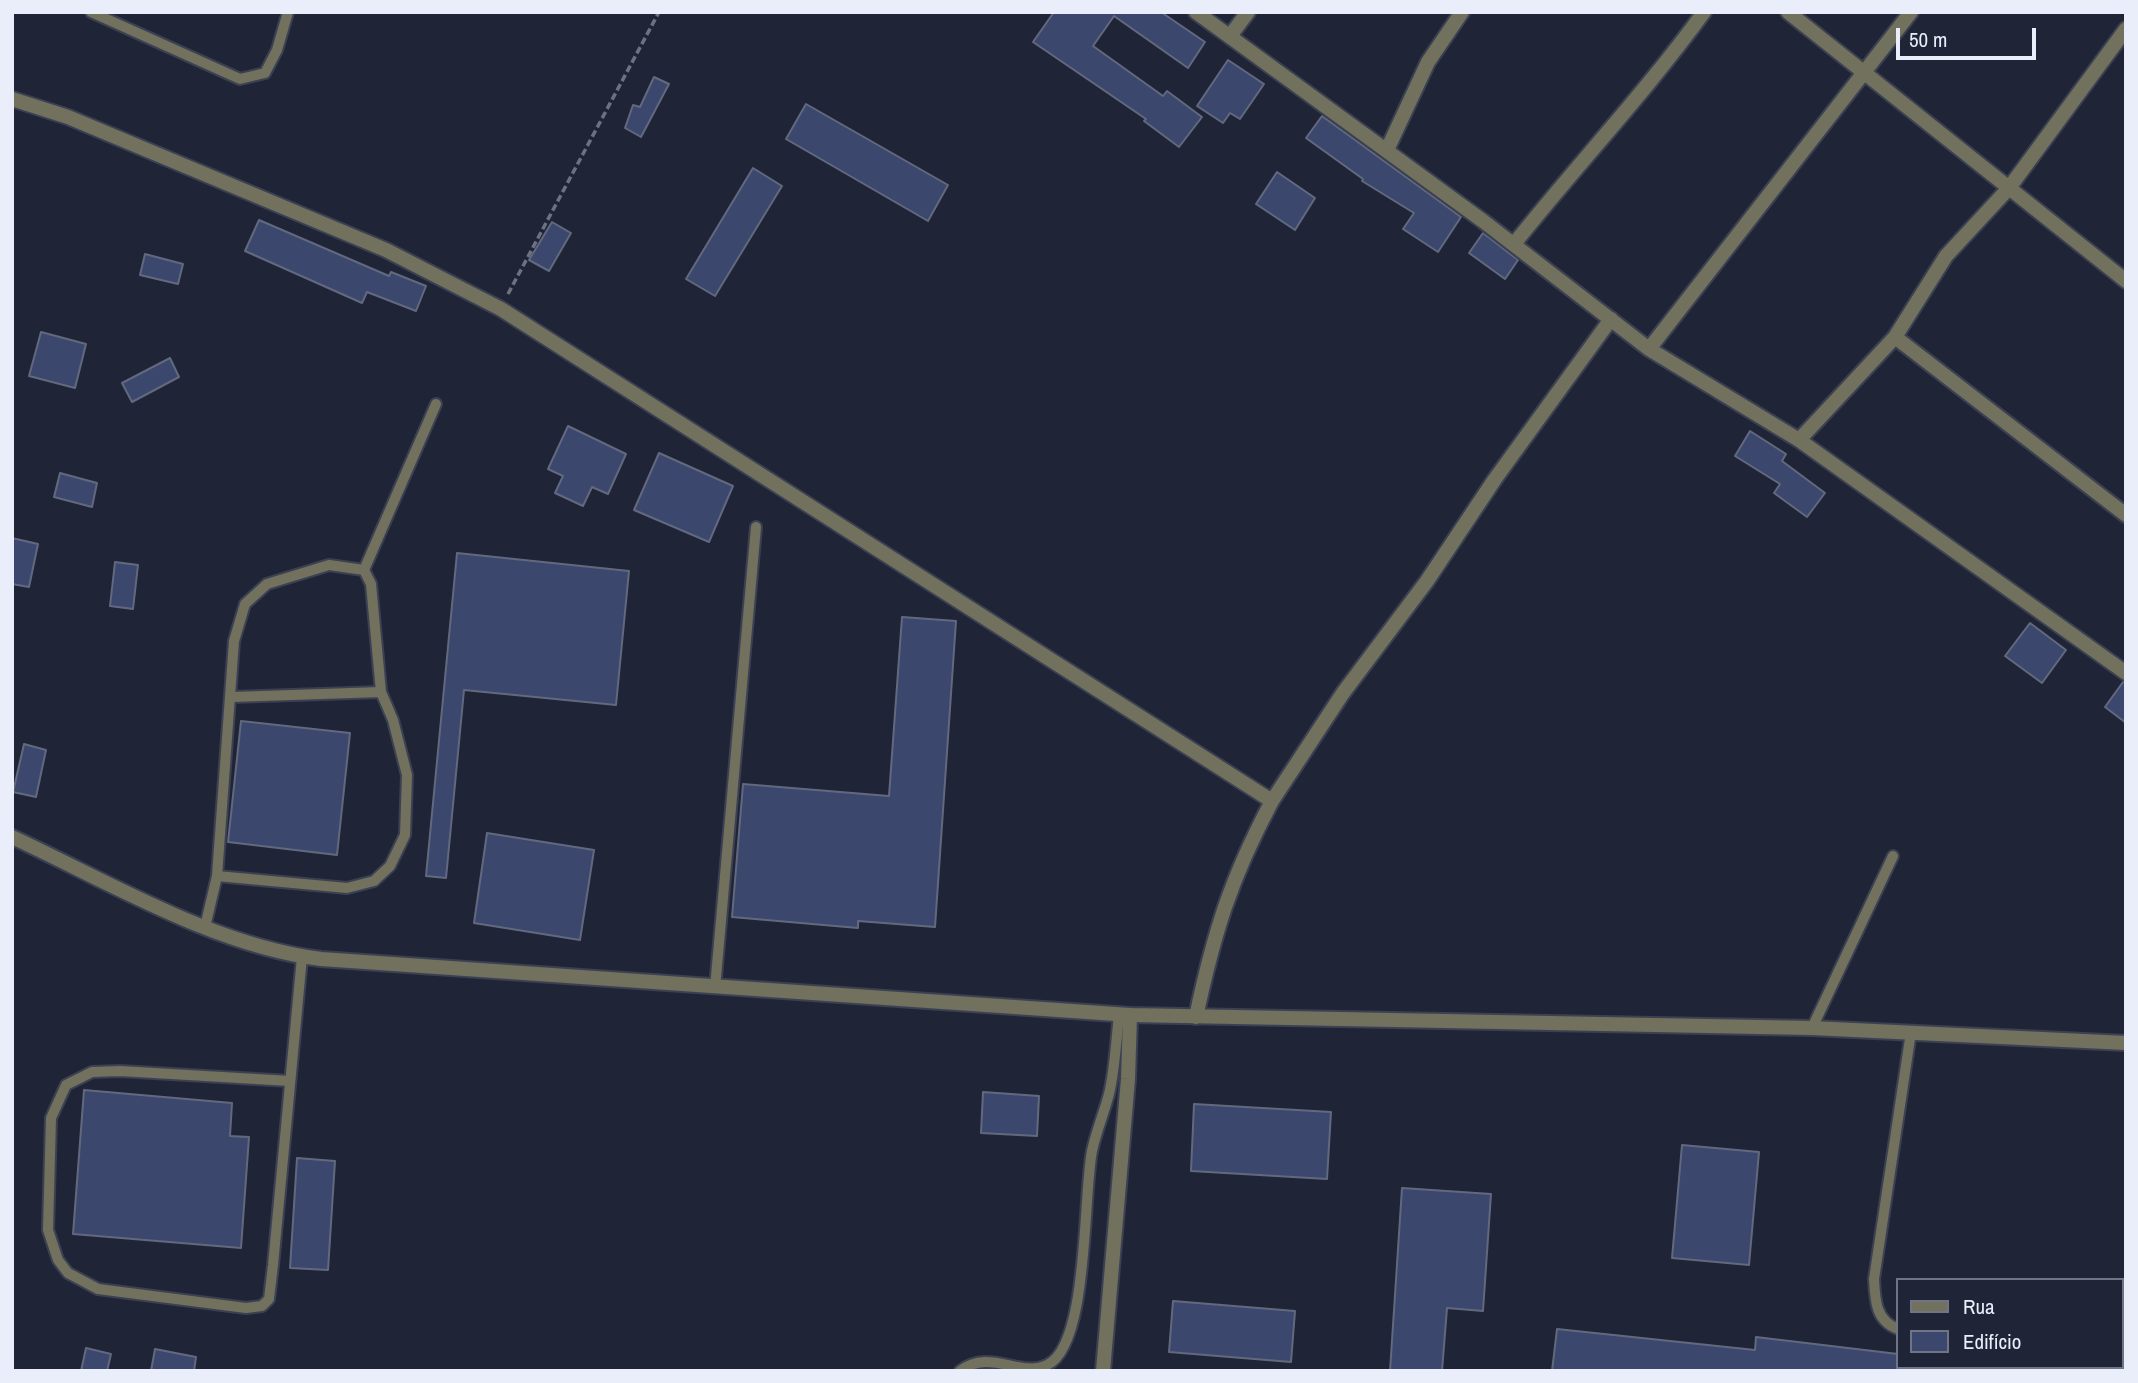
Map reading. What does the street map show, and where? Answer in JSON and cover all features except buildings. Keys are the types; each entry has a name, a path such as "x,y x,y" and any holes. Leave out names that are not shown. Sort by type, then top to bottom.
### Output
{"street":[{"path":"1196,12 1514,244 1649,349 1799,440 2126,673"},
{"path":"1230,36 1248,12"},
{"path":"1387,150 1428,62 1462,12"},
{"path":"1514,244 1564,180 1663,67 1704,12"},
{"path":"1788,12 2126,281"},
{"path":"1649,349 1911,12"},
{"path":"1799,440 1895,337 1946,256 2009,188 2126,29"},
{"path":"12,99 68,117 386,250 501,309 1272,801"},
{"path":"1196,1017 1220,913 1238,866 1272,801 1343,693 1427,581 1494,479 1611,319"},
{"path":"1895,337 2126,515"},
{"path":"12,837 205,927 284,954 302,957 1125,1015 1812,1028 2126,1043"},
{"path":"1103,1371 1128,1079 1125,1015"}],"lane":[{"path":"91,12 240,79 265,73 277,50 288,12"},
{"path":"217,876 347,888 374,880 390,866 405,835 407,775 393,720 381,692 372,584 365,570 436,404"},
{"path":"715,988 756,527"},
{"path":"205,927 217,876 234,641 246,604 267,584 317,568 329,565 365,570"},
{"path":"232,697 381,692"},
{"path":"1812,1028 1893,856"},
{"path":"290,1081 120,1071 92,1072 66,1085 51,1118 48,1230 58,1260 68,1273 98,1289 246,1308 262,1306 268,1299 273,1265 302,957"},
{"path":"960,1371 970,1363 986,1361 1031,1368 1047,1365 1066,1349 1077,1304 1092,1151 1110,1093 1125,1015"},
{"path":"1896,1328 1886,1325 1878,1312 1874,1279 1910,1032"}],"path":[{"path":"501,309 659,12"}]}
